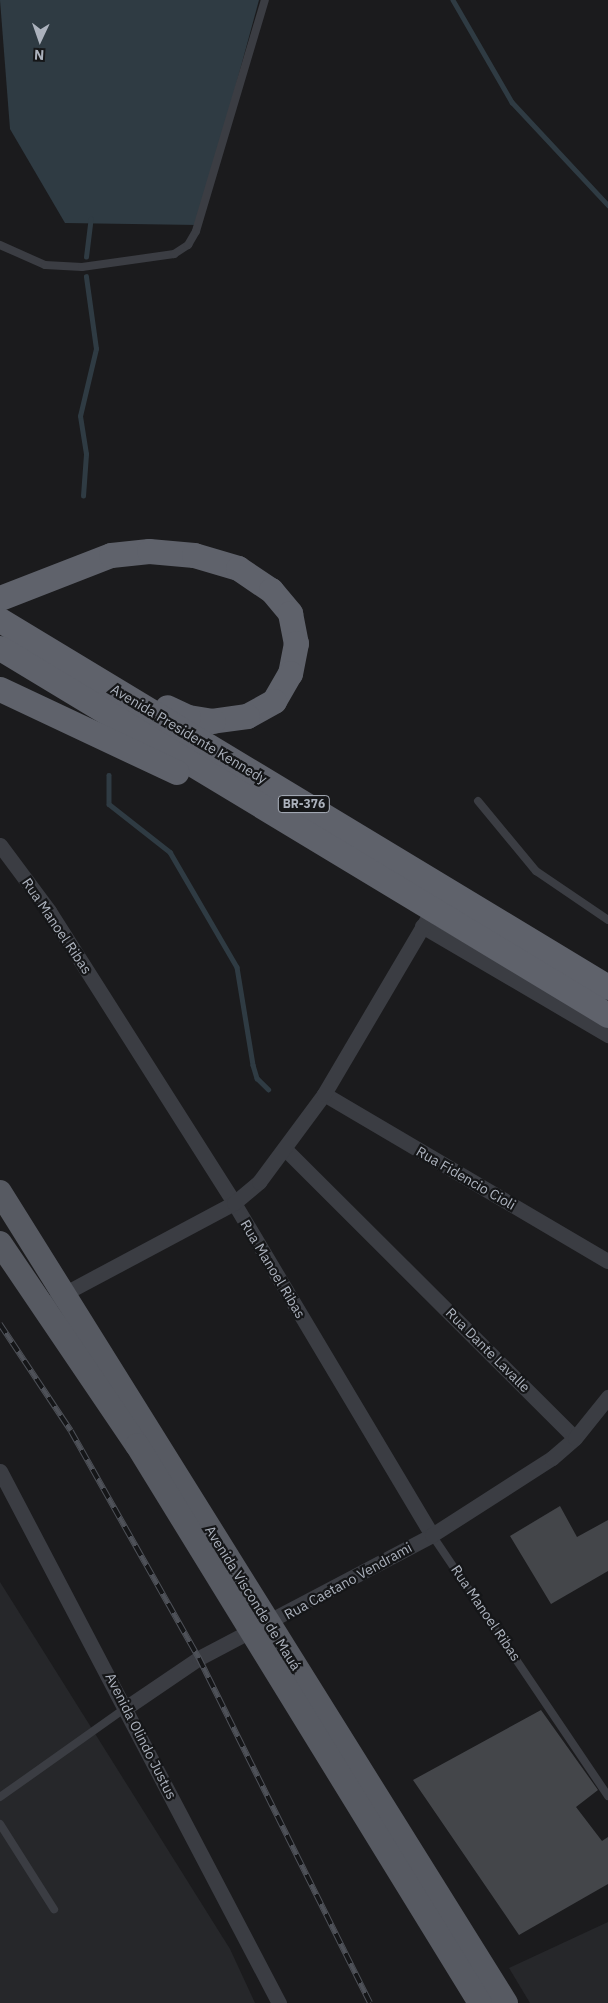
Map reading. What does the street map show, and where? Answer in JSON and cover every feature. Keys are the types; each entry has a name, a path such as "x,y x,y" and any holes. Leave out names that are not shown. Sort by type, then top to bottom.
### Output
{"highway":[{"path":"0,598 26,584 111,555 149,551 194,555 238,568 271,590 290,613 296,644 290,673 274,701 247,716 213,721 188,717 60,655"},
{"name":"Avenida Presidente Kennedy","path":"0,620 608,988"},
{"name":"Avenida Presidente Kennedy","path":"0,648 364,869 428,918 608,1015"},
{"path":"0,689 254,810 364,869"}],"main road":[{"name":"Avenida Visconde de Mauá","path":"0,1192 53,1300 137,1445 506,2003"},
{"name":"Avenida Visconde de Mauá","path":"0,1243 53,1300"},
{"name":"Avenida Visconde de Mauá","path":"260,1630 480,2003"}],"street":[{"name":"Rua Manoel Ribas","path":"2,850 49,910 234,1203 432,1535"},
{"path":"53,1300 234,1203 259,1182 285,1150 324,1094 428,918 608,1035"},
{"name":"Rua Fidencio Cioli","path":"324,1094 608,1261"},
{"name":"Rua Dante Lavalle","path":"285,1150 401,1263 575,1438"},
{"name":"Rua Caetano Vendrami","path":"126,1707 199,1658 260,1630 432,1535 575,1438 608,1397"},
{"name":"Avenida Olindo Justus","path":"0,1470 126,1707 279,2003"}],"lane":[{"path":"0,245 45,265 82,267 174,254 188,245 265,0"},
{"path":"478,801 536,871 608,920"},
{"name":"Rua Manoel Ribas","path":"432,1535 608,1796"},
{"name":"Rua Caetano Vendrami","path":"0,1797 126,1707"},
{"path":"0,1824 54,1909"}],"shaded area":[{"path":"0,0 259,0 198,225 65,223 10,129"},
{"path":"0,1582 230,1949 255,2003 0,2003"},
{"path":"608,1922 608,2003 530,2003 509,1968"}],"building":[{"path":"560,1506 577,1537 608,1520 608,1571 551,1604 510,1536"},
{"path":"541,1710 598,1790 576,1807 602,1841 608,1837 608,1884 519,1935 413,1780"}],"waterway":[{"path":"453,0 512,102 608,205"},
{"path":"86,257 91,219"},
{"path":"83,496 86,454 80,416 96,349 86,277"},
{"path":"109,775 109,804 170,852 237,967 253,1065 257,1078 268,1089"}],"railway":[{"path":"0,1324 71,1431 199,1658 370,2003"}]}
